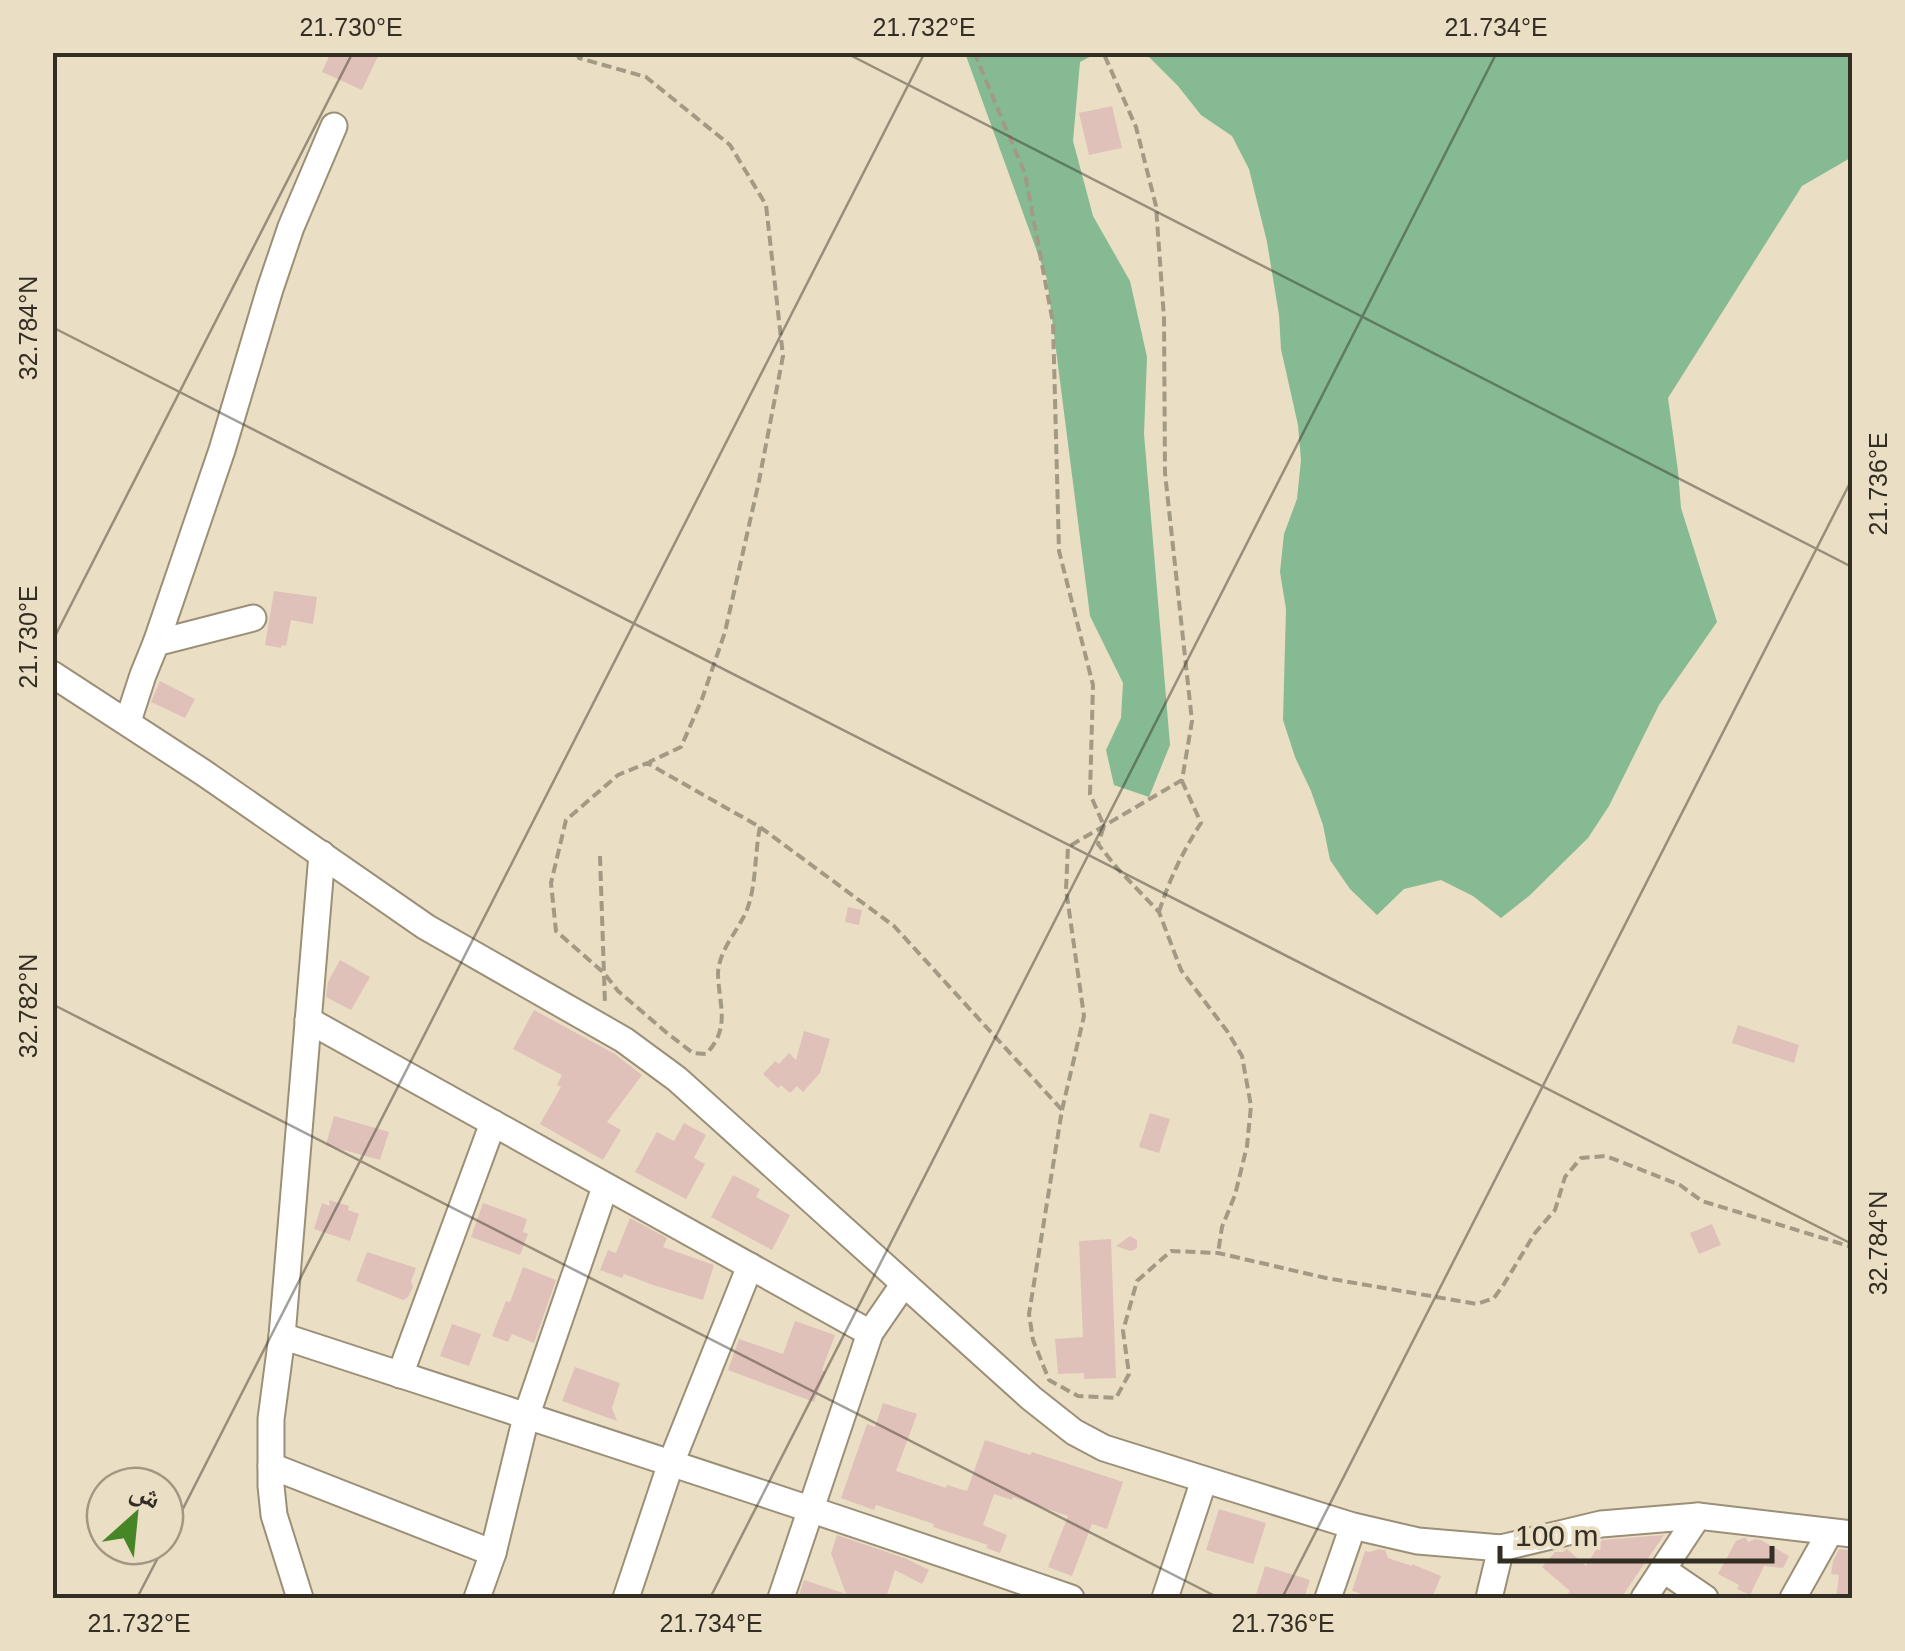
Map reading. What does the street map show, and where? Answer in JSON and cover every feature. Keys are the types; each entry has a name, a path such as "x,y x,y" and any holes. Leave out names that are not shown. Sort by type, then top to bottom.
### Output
{"street":[{"path":"128,721 222,450 280,258 334,126"},
{"path":"156,643 253,618"},
{"path":"52,674 128,721 426,927 606,1030 677,1079 903,1285 1074,1432 1118,1454 1352,1526 1418,1541 1502,1548 1601,1524 1698,1516 1841,1533 1793,1598"},
{"path":"300,1598 274,1515 271,1420 282,1336 322,854"},
{"path":"308,1020 870,1333"},
{"path":"400,1375 492,1122"},
{"path":"478,1598 526,1417 605,1187"},
{"path":"626,1598 671,1463 750,1266"},
{"path":"781,1598 870,1333 903,1285"},
{"path":"282,1336 810,1508 1071,1598"},
{"path":"270,1466 493,1553"},
{"path":"1165,1598 1204,1480"},
{"path":"1644,1598 1698,1516"},
{"path":"1328,1598 1352,1526"},
{"path":"1488,1598 1502,1548"},
{"path":"1664,1570 1705,1598"}],"path":[{"path":"577,52 579,58 646,77 730,145 766,206 783,356 725,632 680,747 618,775 566,820 551,883 556,932 693,1053 706,1054 718,1042 723,1016 718,971 752,893 760,828"},
{"path":"974,52 1025,174 1054,323 1059,551 1094,684 1090,794 1104,826 1098,844 1159,912 1181,970 1242,1056 1251,1106 1246,1146 1218,1253"},
{"path":"1103,52 1136,128 1156,206 1164,318 1164,473 1192,721 1182,780 1201,823 1185,848 1159,912"},
{"path":"647,763 760,828 894,926 1062,1110"},
{"path":"1182,780 1068,847 1066,889 1084,1016 1062,1110 1029,1314 1033,1340 1049,1380 1078,1396 1116,1398 1128,1374 1123,1332 1138,1281 1171,1250 1218,1253 1326,1278 1477,1304 1494,1298 1534,1233 1555,1210 1565,1177 1581,1158 1606,1156 1680,1184 1702,1201 1852,1247"},
{"path":"600,856 606,1030"}],"green space":[{"path":"965,53 1097,53 1080,62 1073,141 1093,216 1130,281 1147,357 1144,434 1170,745 1149,797 1114,785 1106,750 1121,718 1123,683 1090,616 1047,279"},
{"path":"1136,53 1852,53 1852,157 1802,186 1668,398 1681,508 1717,622 1659,705 1609,806 1588,838 1501,918 1473,896 1441,880 1404,889 1377,915 1350,889 1330,860 1323,825 1283,720 1286,609 1280,572 1284,534 1297,499 1301,460 1267,242 1249,169 1232,136 1201,115 1149,57"}],"building":[{"path":"331,52 380,52 362,90 322,72"},
{"path":"1112,106 1122,148 1089,155 1079,113"},
{"path":"274,591 317,597 313,624 291,620 286,646 281,648 265,645"},
{"path":"160,681 195,699 185,718 151,702"},
{"path":"848,907 862,910 859,925 845,922"},
{"path":"340,960 370,977 351,1010 326,997 328,982"},
{"path":"534,1010 615,1054 642,1075 607,1122 621,1130 603,1160 540,1124 561,1087 557,1085 562,1075 513,1049"},
{"path":"1738,1025 1799,1045 1794,1063 1732,1043"},
{"path":"804,1031 830,1039 820,1073 803,1092 797,1086 790,1093 763,1074 789,1053 796,1060"},
{"path":"1150,1113 1170,1119 1159,1153 1139,1147"},
{"path":"334,1116 389,1132 380,1160 326,1145"},
{"path":"684,1123 706,1135 694,1158 705,1164 686,1199 635,1172 657,1132 674,1141"},
{"path":"733,1175 760,1189 756,1197 790,1215 772,1250 711,1217"},
{"path":"329,1200 349,1206 348,1210 359,1214 350,1241 314,1229 322,1203 330,1206"},
{"path":"483,1203 527,1219 523,1232 528,1234 520,1255 471,1237"},
{"path":"630,1218 667,1238 663,1247 714,1265 703,1300 600,1270 608,1250 616,1253"},
{"path":"1712,1224 1721,1245 1699,1254 1690,1233"},
{"path":"1130,1236 1137,1240 1134,1250 1116,1246"},
{"path":"1111,1239 1116,1378 1084,1379 1084,1373 1058,1374 1055,1339 1083,1337 1079,1241"},
{"path":"367,1252 416,1268 408,1297 403,1300 356,1281"},
{"path":"523,1267 556,1280 534,1343 512,1334 508,1342 492,1336"},
{"path":"795,1321 835,1335 814,1402 728,1370 739,1339 783,1354"},
{"path":"452,1324 481,1334 469,1366 440,1356"},
{"path":"575,1367 620,1383 612,1408 617,1421 562,1401"},
{"path":"883,1403 917,1414 896,1471 967,1491 985,1440 1030,1455 1032,1452 1123,1482 1107,1529 1092,1524 1072,1576 1048,1567 1068,1516 1013,1497 1012,1500 994,1494 983,1525 1007,1535 1000,1553 986,1548 988,1545 933,1527 934,1524 841,1498 867,1424 875,1427"},
{"path":"1219,1509 1266,1523 1253,1564 1206,1550"},
{"path":"837,1535 929,1570 922,1584 895,1570 886,1598 798,1598 804,1580 846,1594 831,1553"},
{"path":"1664,1535 1621,1598 1565,1598 1570,1591 1542,1567 1555,1552 1567,1549 1586,1566 1602,1540"},
{"path":"1743,1538 1748,1542 1761,1540 1789,1556 1783,1568 1764,1566 1750,1595 1718,1574 1736,1541"},
{"path":"1839,1549 1852,1550 1852,1598 1836,1598 1839,1575 1831,1574"},
{"path":"1385,1550 1388,1558 1441,1576 1432,1598 1375,1598 1352,1591 1365,1551"},
{"path":"1265,1566 1310,1580 1304,1598 1255,1598"}]}
